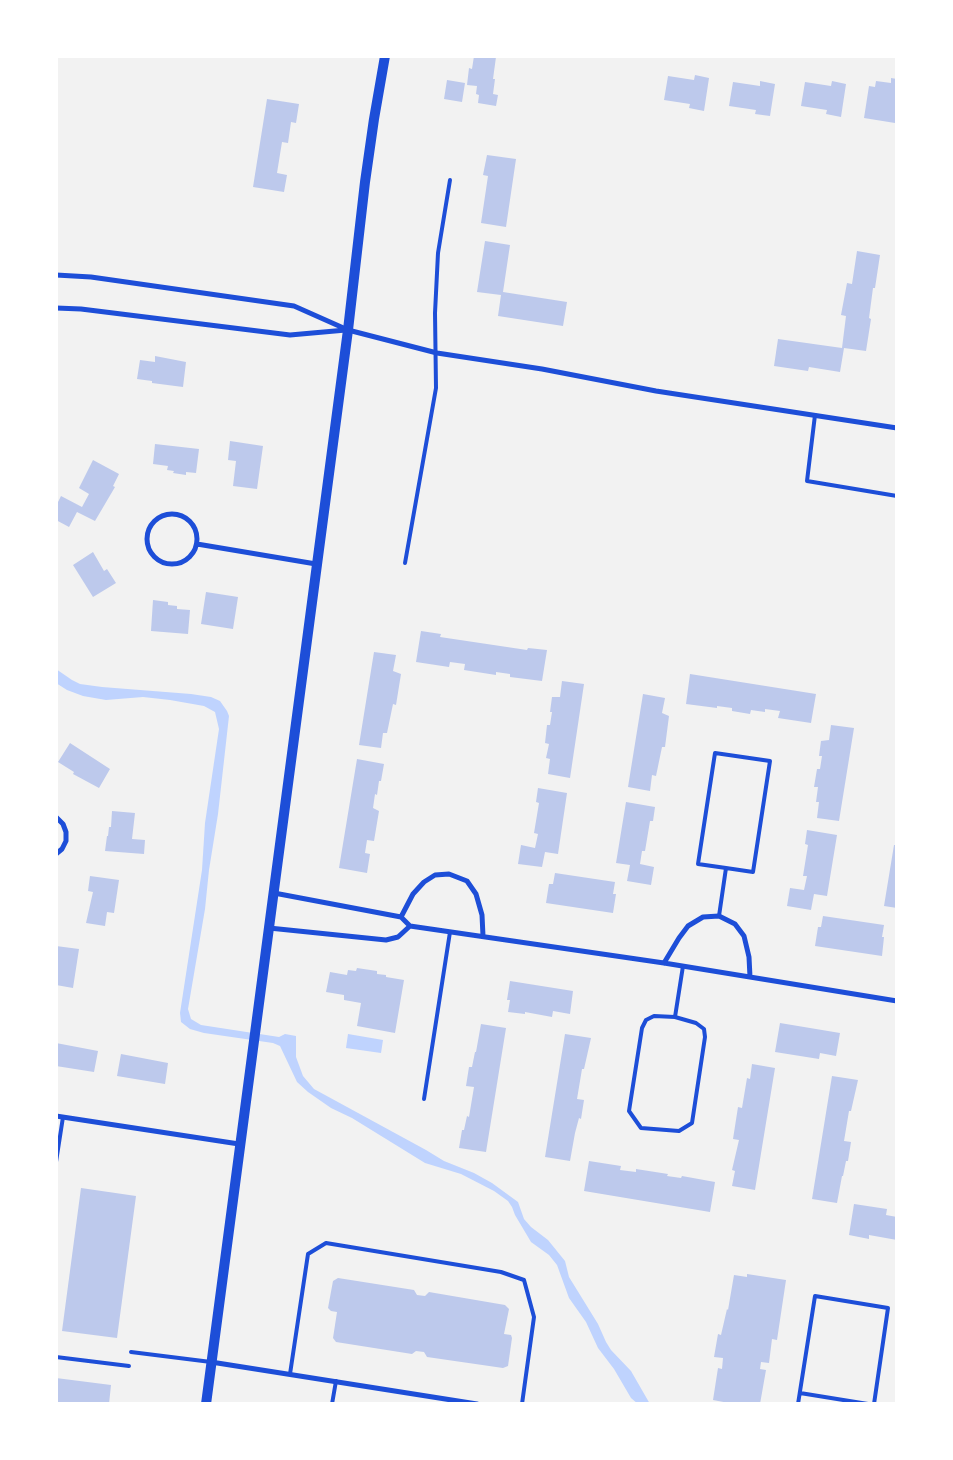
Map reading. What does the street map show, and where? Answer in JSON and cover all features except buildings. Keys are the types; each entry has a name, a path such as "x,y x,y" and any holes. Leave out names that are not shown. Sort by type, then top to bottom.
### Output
{"main road":[{"path":"206,1404 348,330 368,164 385,56"}],"street":[{"path":"56,275 91,277 294,306 348,330 437,353 897,428"},
{"path":"56,308 80,309 290,335 348,330"},
{"path":"167,514 177,514 186,518 193,525 197,534 197,544 193,553 186,560 177,564 167,564 158,560 151,553 147,544 147,534 151,524 158,518 167,514"},
{"path":"197,544 316,564"},
{"path":"56,817 63,824 66,832 66,841 62,849 56,854"},
{"path":"401,917 413,894 424,882 436,875 449,874 467,881 476,894 482,915 483,936"},
{"path":"273,893 401,917 410,926 664,963 897,1001"},
{"path":"664,963 688,926 703,917 719,916 735,924 744,936 749,958 750,977"},
{"path":"269,928 386,940 398,937 410,926"},
{"path":"56,1116 239,1144"},
{"path":"212,1362 477,1404"}],"lane":[{"path":"405,563 436,388 438,252 450,180"},
{"path":"815,414 807,482 897,496"},
{"path":"715,753 770,761 754,872 726,868 698,864 715,753"},
{"path":"719,916 726,868"},
{"path":"424,1099 450,932"},
{"path":"675,1017 683,966"},
{"path":"654,1016 675,1017 696,1023 704,1029 705,1037 692,1123 679,1132 641,1128 629,1111 642,1028 646,1020 654,1016"},
{"path":"56,1162 64,1117"},
{"path":"290,1374 308,1254 326,1243 501,1272 524,1280 534,1317 522,1404"},
{"path":"798,1404 815,1296 888,1308 874,1404"},
{"path":"131,1352 212,1362"},
{"path":"56,1357 129,1366"},
{"path":"332,1404 336,1381"},
{"path":"800,1393 868,1404"}],"water":[{"path":"56,669 80,684 211,697 220,701 229,716 205,909 188,1009 191,1019 201,1025 279,1037 285,1034 296,1036 296,1057 303,1076 314,1089 444,1161 474,1173 492,1183 518,1202 524,1219 548,1240 565,1261 569,1277 598,1324 606,1342 631,1371 650,1404 638,1404 631,1398 614,1369 598,1348 586,1322 569,1298 557,1265 549,1255 531,1242 508,1201 494,1191 461,1174 425,1163 352,1118 331,1108 297,1082 280,1046 273,1043 204,1033 190,1029 181,1022 180,1013 202,870 205,823 219,729 215,712 204,706 170,700 143,697 106,700 83,696 67,690 56,683"},
{"path":"348,1034 383,1040 381,1053 346,1048"}]}
